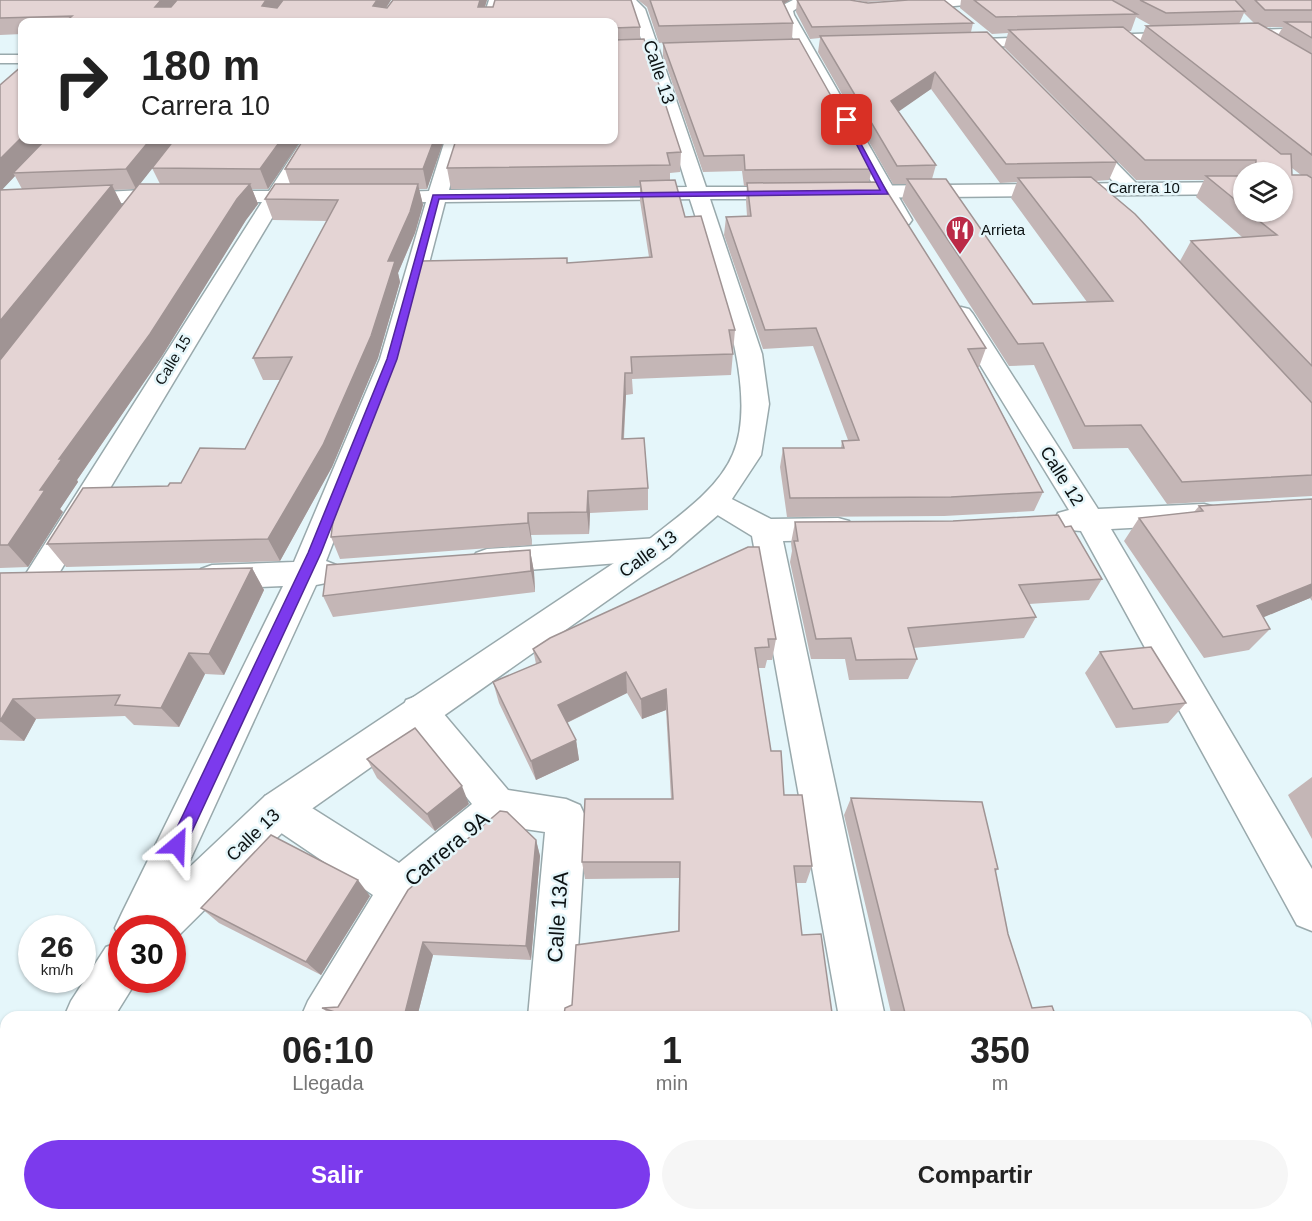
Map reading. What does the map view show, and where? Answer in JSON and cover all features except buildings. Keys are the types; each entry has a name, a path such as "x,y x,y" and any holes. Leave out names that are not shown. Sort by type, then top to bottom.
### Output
{"street":[{"path":"489,18 495,0"},
{"name":"Calle 13","path":"169,915 279,809 657,549 716,501 747,455 756,404 750,354 698,193 658,50 638,9 628,0"},
{"path":"803,0 786,9 885,192 916,242"},
{"path":"886,7 975,0"},
{"path":"944,4 966,21 1005,60"},
{"path":"1238,17 1252,33 1272,46"},
{"path":"1138,26 1158,37"},
{"path":"942,44 1312,32"},
{"path":"1122,39 1140,54"},
{"path":"633,50 658,50"},
{"path":"0,59 18,59"},
{"path":"1072,128 1130,188"},
{"name":"Calle 15","path":"73,581 24,582 307,144"},
{"path":"144,915 305,575 392,359 452,144"},
{"path":"129,215 158,177"},
{"path":"1,204 18,186"},
{"path":"1098,188 1122,214"},
{"name":"Carrera 10","path":"354,197 1233,188"},
{"path":"1,204 144,196 331,197"},
{"name":"Calle 12","path":"947,291 1090,520 1312,910"},
{"path":"716,501 766,530 861,529"},
{"path":"1045,523 1230,513"},
{"path":"766,530 861,1011"},
{"path":"458,564 657,549"},
{"path":"177,578 305,575 352,571"},
{"path":"419,711 498,807"},
{"name":"Carrera 9A","path":"279,809 401,889 498,807 566,818"},
{"name":"Calle 13A","path":"551,1011 566,818"},
{"path":"328,1011 401,889"},
{"path":"91,1011 108,982"}],"place":[{"name":"Arrieta","path":"960,256"}],"route":[{"path":"177,845 305,575 392,359 436,197 885,192 847,120"}]}
